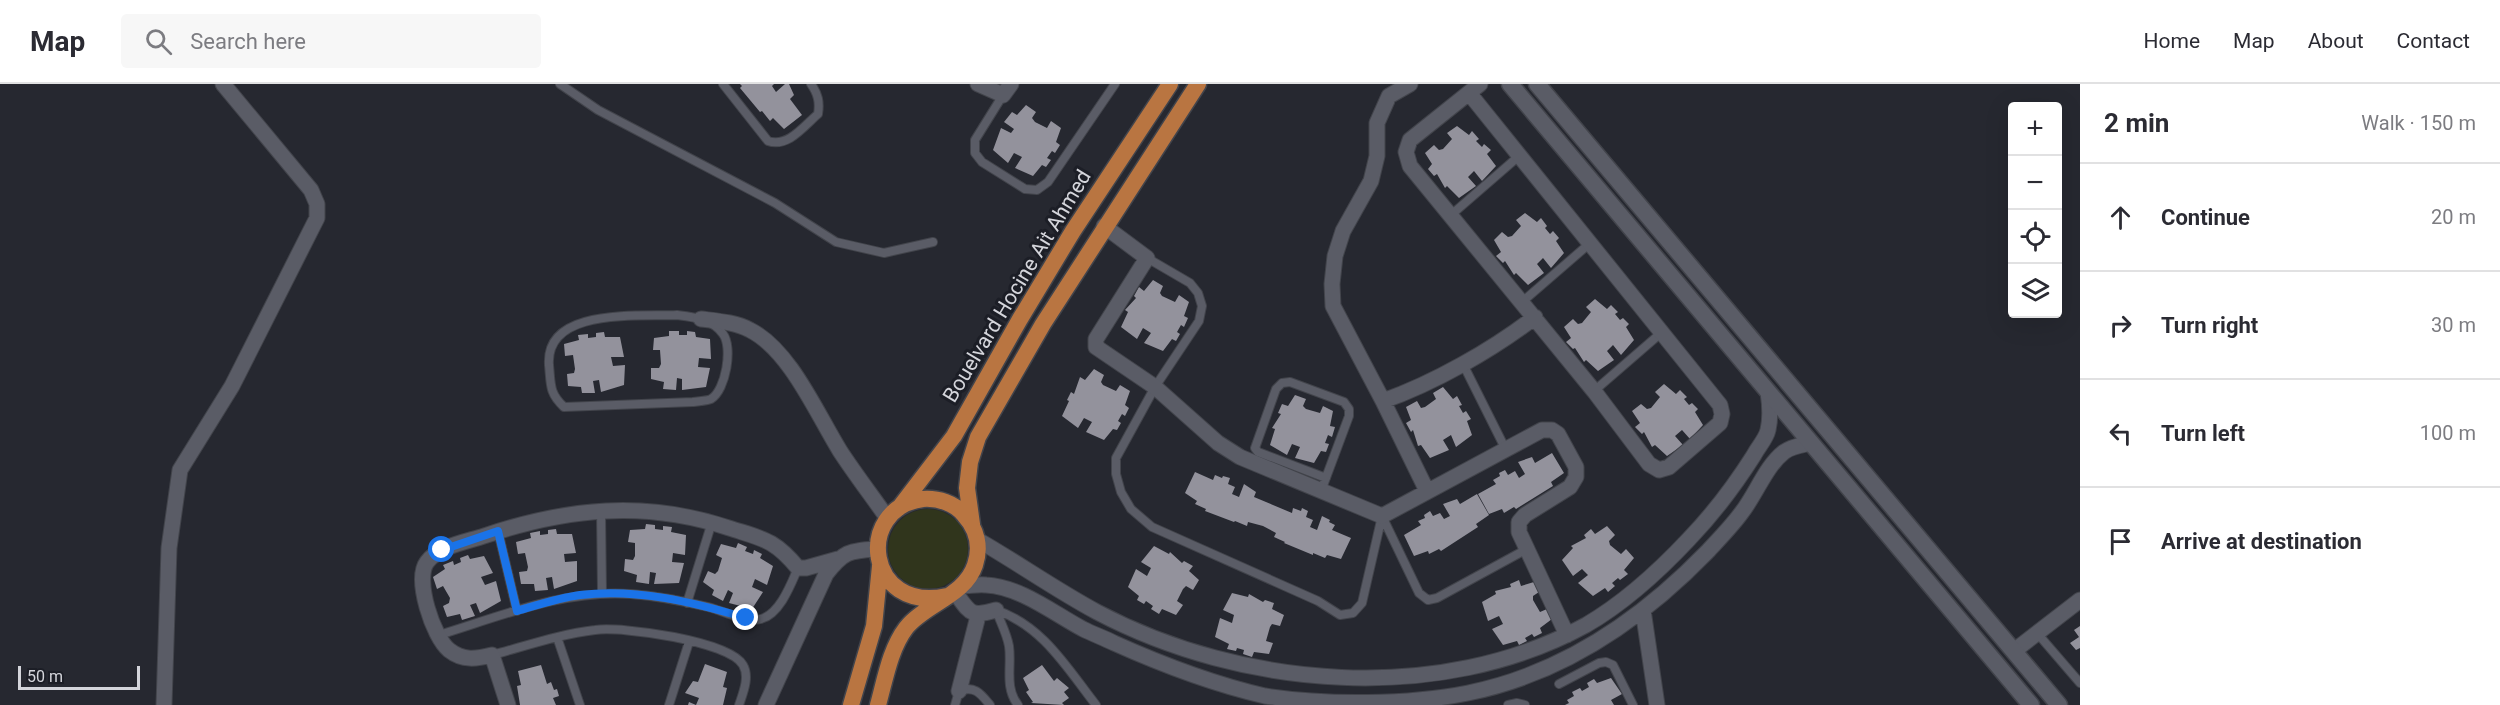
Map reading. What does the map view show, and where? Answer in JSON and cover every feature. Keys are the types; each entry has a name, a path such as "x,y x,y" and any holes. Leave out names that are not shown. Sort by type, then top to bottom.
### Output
{"main road":[{"name":"Bouelvard Hocine Ait Ahmed","path":"893,513 954,436 1020,318 1073,231 1170,84"},
{"path":"878,705 892,655 905,629 955,591 973,573 978,557 978,540 972,524 967,488 970,462 978,437 1043,324 1197,84"},
{"path":"851,705 874,626 880,533 893,513 914,501 930,499 946,502 961,511 972,524"},
{"path":"879,557 887,579 899,590 914,597 931,599 955,591"}],"street":[{"path":"164,705 169,548 180,470 232,386 317,218 316,204 311,190 223,84"},
{"path":"978,84 1007,90"},
{"path":"1410,84 1389,96 1377,123 1377,156 1371,181 1343,231 1335,256 1332,284 1334,306 1427,491"},
{"path":"1510,84 2031,705"},
{"path":"1537,84 2059,705"},
{"path":"1474,89 1519,156 1720,405 1722,414 1720,423 1669,467 1659,470 1649,464 1535,317 1410,166 1406,152 1410,140 1474,89"},
{"path":"1104,226 1147,258 1096,339 1096,347 1155,387 1218,443 1240,457 1323,485 1382,516 1542,430 1552,430 1558,434 1576,467 1576,477 1570,487 1525,515 1519,522 1519,532 1567,636"},
{"path":"1383,400 1401,394 1462,363 1512,334 1535,317"},
{"path":"701,318 752,330 776,350 796,378 841,452 893,513"},
{"path":"978,540 1099,613 1181,649 1241,666 1306,678 1364,681 1420,679 1476,671 1512,660 1587,625 1627,596 1666,563 1704,524 1738,481 1767,433 1771,412 1768,392"},
{"path":"996,610 978,615 970,613 955,591 987,585 1009,590 1084,629 1160,664 1213,682 1266,696 1301,701 1348,703 1409,701 1456,695 1521,680 1566,661 1611,634 1670,588 1708,551 1742,512 1783,452 1795,446 1811,443"},
{"path":"508,705 492,655 477,659 464,658 447,648 439,635 426,604 422,586 422,571 428,561 442,550 498,531 572,512 601,510 672,513 712,522 772,542 787,553 798,568 838,559 852,550 879,557"},
{"path":"766,705 826,574 838,559"},
{"path":"2014,651 2080,600"},
{"path":"1643,610 1657,705"},
{"path":"957,698 978,615"}],"lane":[{"path":"560,84 597,110 775,203 836,242 884,253 933,242"},
{"path":"723,84 768,141 777,144 789,140 818,114 820,102 811,84"},
{"path":"1007,90 975,140 975,153 982,162 1025,189 1037,190 1048,182 1115,84"},
{"path":"1451,215 1519,156"},
{"path":"1522,302 1589,244"},
{"path":"1147,258 1190,283 1198,293 1202,306 1199,321 1155,387 1116,458 1116,474 1121,492 1131,509 1152,527 1318,601 1340,615 1353,613 1362,603 1382,516"},
{"path":"677,315 701,318 724,334 728,345 722,387 711,399 693,402 564,407 554,398 551,391 549,357 553,344 567,328 586,320 677,315"},
{"path":"1594,391 1661,333"},
{"path":"1462,363 1506,450"},
{"path":"1290,382 1344,402 1349,409 1349,416 1323,485 1258,452 1255,448 1276,389 1282,383 1290,382"},
{"path":"601,510 602,594"},
{"path":"1382,516 1419,593 1428,600 1437,598 1527,549"},
{"path":"687,603 712,522"},
{"path":"498,531 517,611"},
{"path":"439,635 553,601 602,594 633,594 687,603 760,620 777,607 798,568"},
{"path":"996,610 1009,645 1009,682 1013,699 1018,705"},
{"path":"996,610 1028,625 1047,641 1095,705"},
{"path":"492,655 557,637 593,630 615,628 644,631 721,650 736,656 744,667 746,677 739,705"},
{"path":"2037,633 2080,683"},
{"path":"557,637 580,705"},
{"path":"669,705 689,642"},
{"path":"1559,684 1599,663 1606,662 1613,665 1633,705"},
{"path":"957,698 967,688 978,690 990,705"},
{"path":"1508,705 1517,703 1525,705"}],"green space":[{"path":"928,509 943,512 956,521 965,534 968,549 965,564 956,577 943,586 928,589 913,586 900,577 891,564 888,549 891,534 900,521 913,512"}],"building":[{"path":"740,84 774,84 772,86 776,92 785,84 789,84 794,95 790,99 802,115 784,129 773,118 770,121 762,111 760,112 740,88 742,86"},
{"path":"1026,105 1036,112 1032,118 1035,122 1047,128 1051,121 1061,128 1056,142 1060,145 1055,153 1052,151 1047,158 1051,160 1046,167 1042,165 1033,176 1015,168 1022,157 1014,153 1008,163 993,150 1001,128 1011,133 1014,129 1004,122 1012,112 1017,115"},
{"path":"1457,126 1469,135 1472,131 1479,139 1476,141 1482,147 1484,144 1491,150 1487,154 1496,166 1482,181 1474,171 1468,177 1476,186 1459,198 1447,186 1445,188 1437,174 1434,176 1428,169 1432,164 1425,153 1434,145 1439,150 1443,149 1452,139 1447,133"},
{"path":"1525,213 1537,222 1541,218 1550,234 1553,231 1559,238 1556,241 1564,253 1551,268 1543,258 1537,264 1544,273 1528,285 1516,273 1514,275 1505,261 1503,263 1496,256 1501,252 1494,240 1502,232 1508,237 1512,236 1521,226 1516,220"},
{"path":"1153,280 1163,286 1160,293 1162,296 1175,302 1179,295 1189,302 1184,316 1188,318 1184,327 1181,325 1176,341 1172,339 1163,351 1144,343 1151,333 1143,328 1137,339 1121,327 1128,312 1125,310 1136,298 1134,296 1139,287 1144,291"},
{"path":"1595,299 1607,309 1611,305 1618,312 1615,314 1620,320 1623,318 1629,324 1626,327 1634,340 1621,355 1613,345 1607,351 1614,360 1598,371 1586,360 1584,362 1575,348 1573,349 1566,342 1571,338 1564,327 1573,319 1578,324 1582,323 1591,312 1586,307"},
{"path":"669,331 679,331 679,335 687,335 687,331 695,332 696,337 710,339 711,359 699,358 698,367 710,368 706,387 682,390 682,379 677,378 676,390 663,389 664,382 651,379 651,368 659,368 661,364 660,350 653,350 654,338 669,336"},
{"path":"604,332 605,337 620,337 624,357 611,357 613,366 625,365 624,385 601,392 599,380 593,381 595,393 582,393 581,387 568,386 567,374 574,373 575,369 573,355 565,356 564,344 579,340 578,335 588,334 588,338 596,337 596,333"},
{"path":"1094,369 1104,375 1101,382 1103,385 1116,391 1120,385 1130,391 1125,405 1129,408 1125,416 1122,414 1117,430 1113,429 1104,440 1086,432 1092,422 1084,418 1078,428 1062,416 1069,401 1067,400 1071,392 1074,394 1080,377 1085,380"},
{"path":"1664,384 1676,394 1680,390 1687,397 1684,399 1689,405 1692,403 1698,409 1695,412 1703,425 1690,439 1682,430 1675,436 1683,445 1667,456 1655,445 1652,447 1644,432 1642,434 1635,427 1640,423 1632,411 1641,404 1647,409 1651,408 1660,397 1655,392"},
{"path":"1443,387 1453,399 1457,396 1463,413 1466,411 1471,419 1467,421 1472,435 1456,447 1451,435 1443,440 1449,450 1430,458 1421,445 1418,446 1413,430 1411,432 1406,423 1411,420 1406,407 1417,401 1421,408 1425,407 1436,399 1433,393"},
{"path":"1295,395 1306,399 1303,406 1306,409 1320,413 1323,406 1333,411 1330,426 1335,427 1332,437 1328,435 1325,443 1329,444 1326,452 1321,451 1314,463 1295,458 1300,447 1292,444 1287,455 1270,445 1275,429 1272,428 1281,414 1278,413 1282,404 1288,406"},
{"path":"1552,453 1564,473 1551,482 1553,486 1516,509 1514,507 1504,513 1502,509 1489,514 1478,494 1496,484 1493,480 1500,476 1499,473 1505,470 1508,475 1515,471 1519,478 1525,474 1518,462 1532,457 1535,463"},
{"path":"1195,472 1213,480 1215,475 1230,478 1228,484 1235,487 1232,494 1239,497 1244,484 1256,492 1254,497 1292,513 1293,508 1301,511 1302,508 1308,511 1306,517 1313,520 1310,527 1317,530 1322,516 1330,520 1329,522 1335,525 1332,530 1351,538 1341,559 1327,555 1325,558 1313,553 1313,555 1284,543 1274,537 1276,533 1263,526 1248,522 1247,526 1205,511 1206,509 1195,504 1197,501 1185,493"},
{"path":"1477,494 1489,515 1476,524 1478,527 1441,551 1439,549 1429,554 1428,551 1414,556 1404,535 1421,525 1418,521 1425,518 1424,515 1430,511 1433,516 1440,513 1444,519 1450,516 1443,504 1457,499 1460,504"},
{"path":"646,524 655,525 655,529 663,530 663,526 672,527 671,532 686,535 685,555 673,553 672,562 684,563 679,583 654,584 656,573 650,572 649,584 636,582 637,575 624,571 625,559 633,560 635,556 635,543 628,542 630,530 645,529"},
{"path":"1607,526 1615,535 1609,541 1610,545 1621,554 1626,549 1634,558 1624,570 1628,574 1612,583 1615,586 1608,592 1605,588 1593,596 1578,583 1588,575 1582,569 1573,576 1562,560 1573,548 1571,546 1586,538 1584,535 1591,529 1595,534"},
{"path":"556,529 557,534 572,534 576,553 564,554 565,562 577,561 577,581 554,589 552,577 546,578 548,590 535,591 534,584 521,584 519,572 527,571 528,567 525,553 518,554 516,542 531,538 530,533 540,531 540,535 548,534 548,530"},
{"path":"738,543 747,547 745,551 753,554 754,550 762,554 760,558 773,566 767,585 755,579 752,587 763,592 752,609 729,603 733,593 728,590 723,601 712,595 714,590 703,582 708,571 715,574 718,571 722,558 716,555 721,544 736,548"},
{"path":"1154,546 1169,554 1170,552 1182,563 1184,561 1193,566 1189,571 1199,580 1193,590 1186,586 1183,589 1177,601 1183,605 1176,615 1162,609 1159,614 1151,609 1153,606 1146,601 1144,604 1137,600 1139,596 1128,587 1136,569 1147,576 1151,568 1141,562"},
{"path":"468,555 470,559 484,556 493,573 481,577 485,585 496,581 501,601 480,613 476,603 470,605 475,616 462,620 460,614 447,617 443,606 449,603 450,598 443,586 437,589 433,577 445,569 443,565 453,561 454,565 461,562 460,558"},
{"path":"1519,580 1521,586 1534,582 1539,592 1533,596 1533,600 1540,612 1547,609 1552,619 1540,628 1542,633 1534,637 1532,634 1525,638 1527,641 1519,645 1517,641 1503,645 1492,629 1503,624 1499,616 1488,621 1482,602 1496,594 1495,591 1511,587 1510,584"},
{"path":"1232,593 1248,597 1249,594 1263,602 1265,600 1274,603 1272,609 1284,615 1280,626 1272,624 1270,627 1266,641 1273,643 1269,654 1254,652 1252,657 1243,654 1244,650 1227,649 1229,644 1215,637 1220,618 1232,623 1234,615 1223,610"},
{"path":"2080,626 2080,648 2076,650 2070,643 2079,637 2074,630"},
{"path":"705,664 727,672 723,687 727,688 723,705 696,705 699,698 685,693 693,681 698,682"},
{"path":"541,665 547,684 551,682 554,690 557,689 559,696 553,698 556,705 520,705 517,686 521,685 518,671"},
{"path":"1042,665 1054,681 1057,678 1069,688 1064,692 1069,698 1062,703 1064,705 1031,703 1033,702 1026,692 1029,690 1023,678"},
{"path":"1611,678 1622,694 1611,700 1614,705 1565,705 1569,703 1567,700 1574,696 1572,692 1580,688 1582,691 1589,687 1587,683 1594,679 1597,683"}],"route":[{"path":"442,550 498,531 517,611 580,595 609,593 678,601 746,618"}]}
